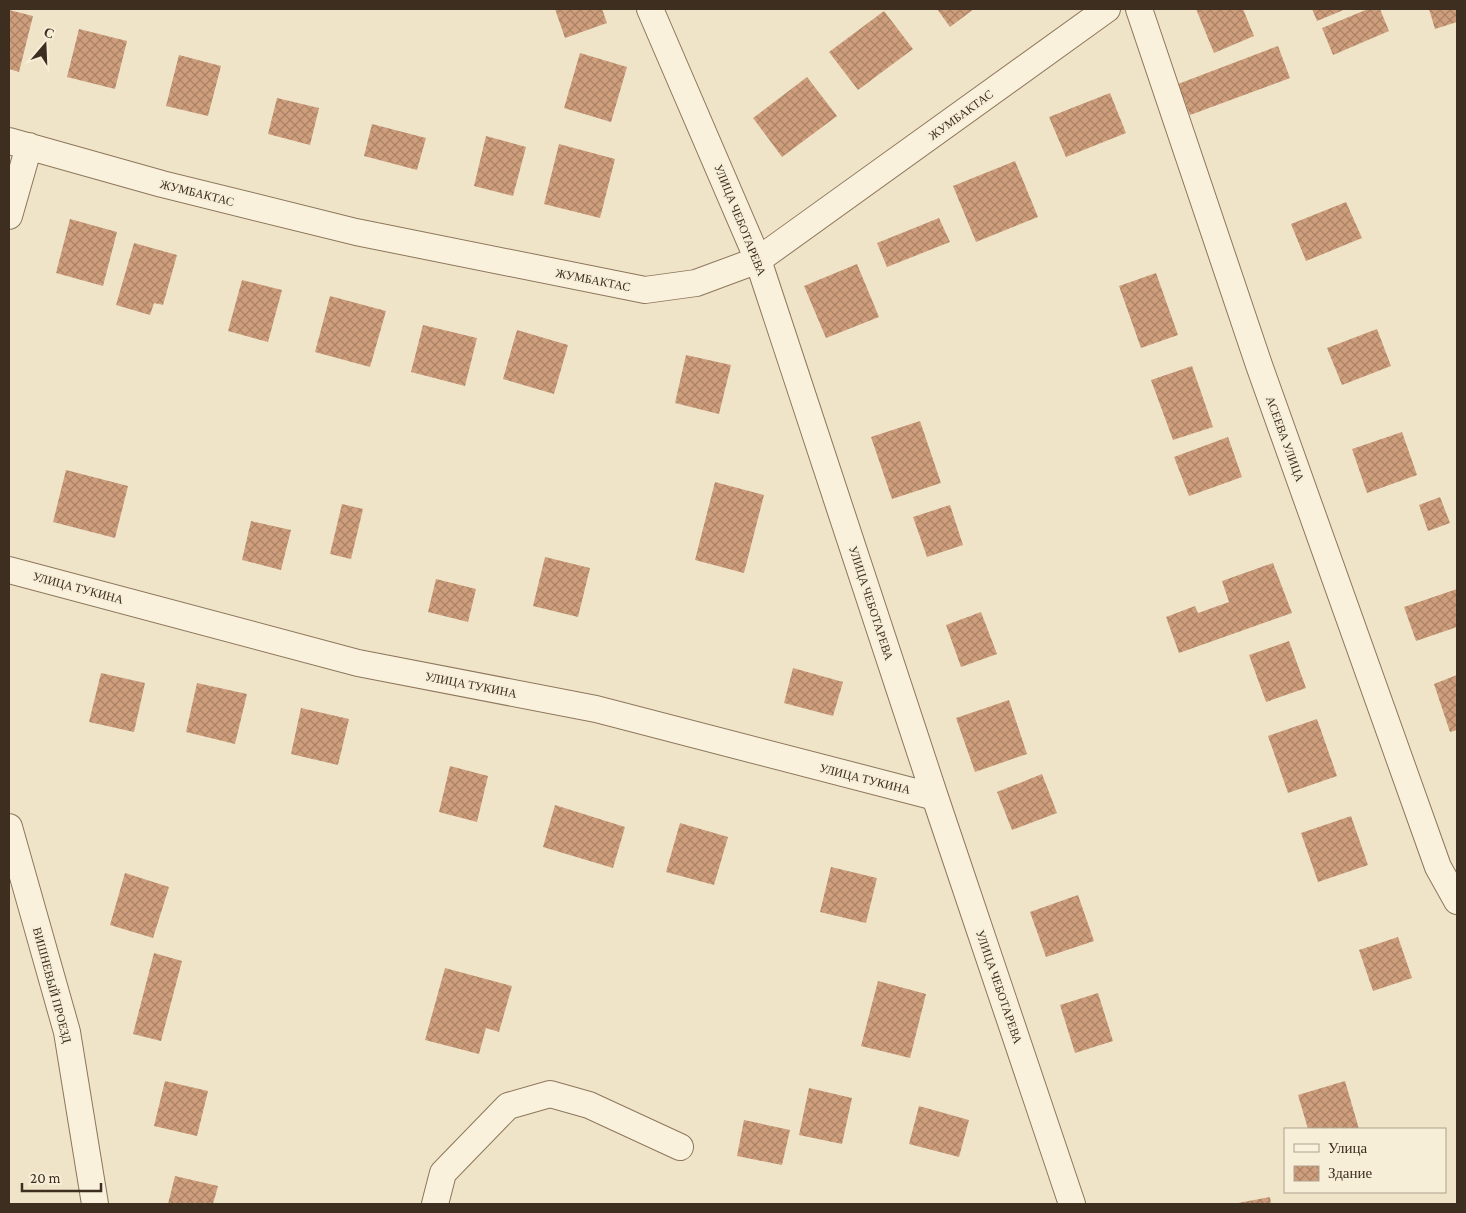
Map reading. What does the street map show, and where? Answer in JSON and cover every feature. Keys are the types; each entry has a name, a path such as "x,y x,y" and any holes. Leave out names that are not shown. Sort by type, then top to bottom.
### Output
{"street":[{"name":"УЛИЦА ЧЕБОТАРЕВА","path":"650,9 758,260 935,797 1072,1204"},
{"name":"ЖУМБАКТАС","path":"19,143 162,184 356,232 644,290 696,284 758,260 1107,9"},
{"name":"АСЕЕВА УЛИЦА","path":"1139,9 1259,365 1438,867 1457,901"},
{"path":"9,216 19,143"},
{"name":"УЛИЦА ТУКИНА","path":"9,570 358,663 596,710 935,797"},
{"name":"ВИШНЕВЫЙ ПРОЕЗД","path":"9,827 67,1032 95,1204"},
{"path":"435,1204 443,1173 508,1106 550,1094 589,1104 680,1147"}],"building":[{"path":"555,9 602,9 607,23 565,38"},
{"path":"937,9 974,9 950,27"},
{"path":"1196,9 1243,9 1254,36 1214,53"},
{"path":"1312,9 1346,9 1317,21"},
{"path":"1368,9 1380,9 1389,31 1333,55 1322,28"},
{"path":"1429,9 1457,9 1457,22 1435,29"},
{"path":"9,10 33,16 19,72 9,69"},
{"path":"884,11 913,49 858,90 829,52"},
{"path":"79,29 127,41 115,89 67,77"},
{"path":"1278,46 1290,78 1190,115 1178,84"},
{"path":"580,53 627,67 611,122 564,108"},
{"path":"179,55 221,66 208,116 166,106"},
{"path":"807,77 837,116 782,157 753,118"},
{"path":"1110,93 1126,133 1066,157 1049,117"},
{"path":"277,98 319,108 310,145 268,134"},
{"path":"372,124 426,138 417,170 364,156"},
{"path":"486,136 526,147 513,196 474,186"},
{"path":"559,144 615,159 600,218 544,204"},
{"path":"1015,161 1038,217 976,242 953,186"},
{"path":"1346,202 1362,238 1306,261 1291,224"},
{"path":"939,218 950,242 887,267 877,243"},
{"path":"70,219 117,232 103,286 56,273"},
{"path":"134,243 177,255 163,305 154,303 150,315 116,305"},
{"path":"857,264 879,317 826,338 804,286"},
{"path":"1156,273 1178,335 1141,348 1119,286"},
{"path":"242,280 282,290 268,342 228,331"},
{"path":"330,296 386,311 370,367 315,352"},
{"path":"423,325 477,338 465,386 411,372"},
{"path":"1377,329 1391,366 1342,385 1327,348"},
{"path":"517,330 568,345 554,394 503,379"},
{"path":"686,355 731,365 719,414 675,403"},
{"path":"1192,366 1213,427 1173,440 1151,380"},
{"path":"920,421 941,483 892,499 871,437"},
{"path":"1402,432 1417,475 1367,493 1352,449"},
{"path":"1228,437 1242,477 1189,496 1174,457"},
{"path":"66,470 128,486 115,538 53,522"},
{"path":"715,482 764,495 744,573 695,560"},
{"path":"1440,497 1450,523 1428,531 1419,505"},
{"path":"342,504 363,509 351,559 330,554"},
{"path":"950,505 963,545 927,557 913,517"},
{"path":"251,521 291,530 281,570 242,560"},
{"path":"545,557 590,568 578,617 533,606"},
{"path":"1273,563 1292,613 1179,653 1166,617 1195,606 1198,613 1229,602 1222,581"},
{"path":"436,579 476,589 468,622 428,612"},
{"path":"1457,589 1457,627 1416,641 1404,607"},
{"path":"981,612 997,654 961,667 946,625"},
{"path":"1289,641 1306,688 1266,702 1249,655"},
{"path":"793,668 843,682 833,716 784,703"},
{"path":"101,673 145,683 134,732 89,722"},
{"path":"1457,675 1457,730 1450,732 1434,684"},
{"path":"197,683 247,694 235,744 186,732"},
{"path":"1009,700 1027,754 975,772 956,718"},
{"path":"301,708 349,719 338,765 291,754"},
{"path":"1317,719 1337,776 1288,793 1268,736"},
{"path":"450,766 488,776 477,822 439,812"},
{"path":"1042,774 1057,813 1012,830 997,792"},
{"path":"555,805 625,827 613,868 543,847"},
{"path":"1351,816 1368,865 1318,882 1301,833"},
{"path":"680,823 728,837 714,885 666,872"},
{"path":"831,867 877,878 866,923 820,912"},
{"path":"125,873 169,887 153,938 110,925"},
{"path":"1078,895 1094,941 1046,957 1030,912"},
{"path":"1398,937 1412,978 1373,991 1359,950"},
{"path":"154,953 182,961 161,1041 133,1034"},
{"path":"445,968 512,986 499,1032 486,1028 479,1054 425,1040"},
{"path":"878,981 926,994 910,1058 861,1046"},
{"path":"1098,993 1113,1041 1075,1053 1060,1005"},
{"path":"165,1081 208,1091 197,1136 154,1126"},
{"path":"1345,1081 1359,1128 1308,1128 1298,1095"},
{"path":"809,1088 852,1098 842,1144 799,1135"},
{"path":"919,1106 969,1120 959,1157 909,1144"},
{"path":"744,1120 790,1130 782,1165 737,1156"},
{"path":"175,1176 218,1186 213,1204 168,1204"},
{"path":"1270,1197 1271,1204 1238,1204 1238,1203"}]}
